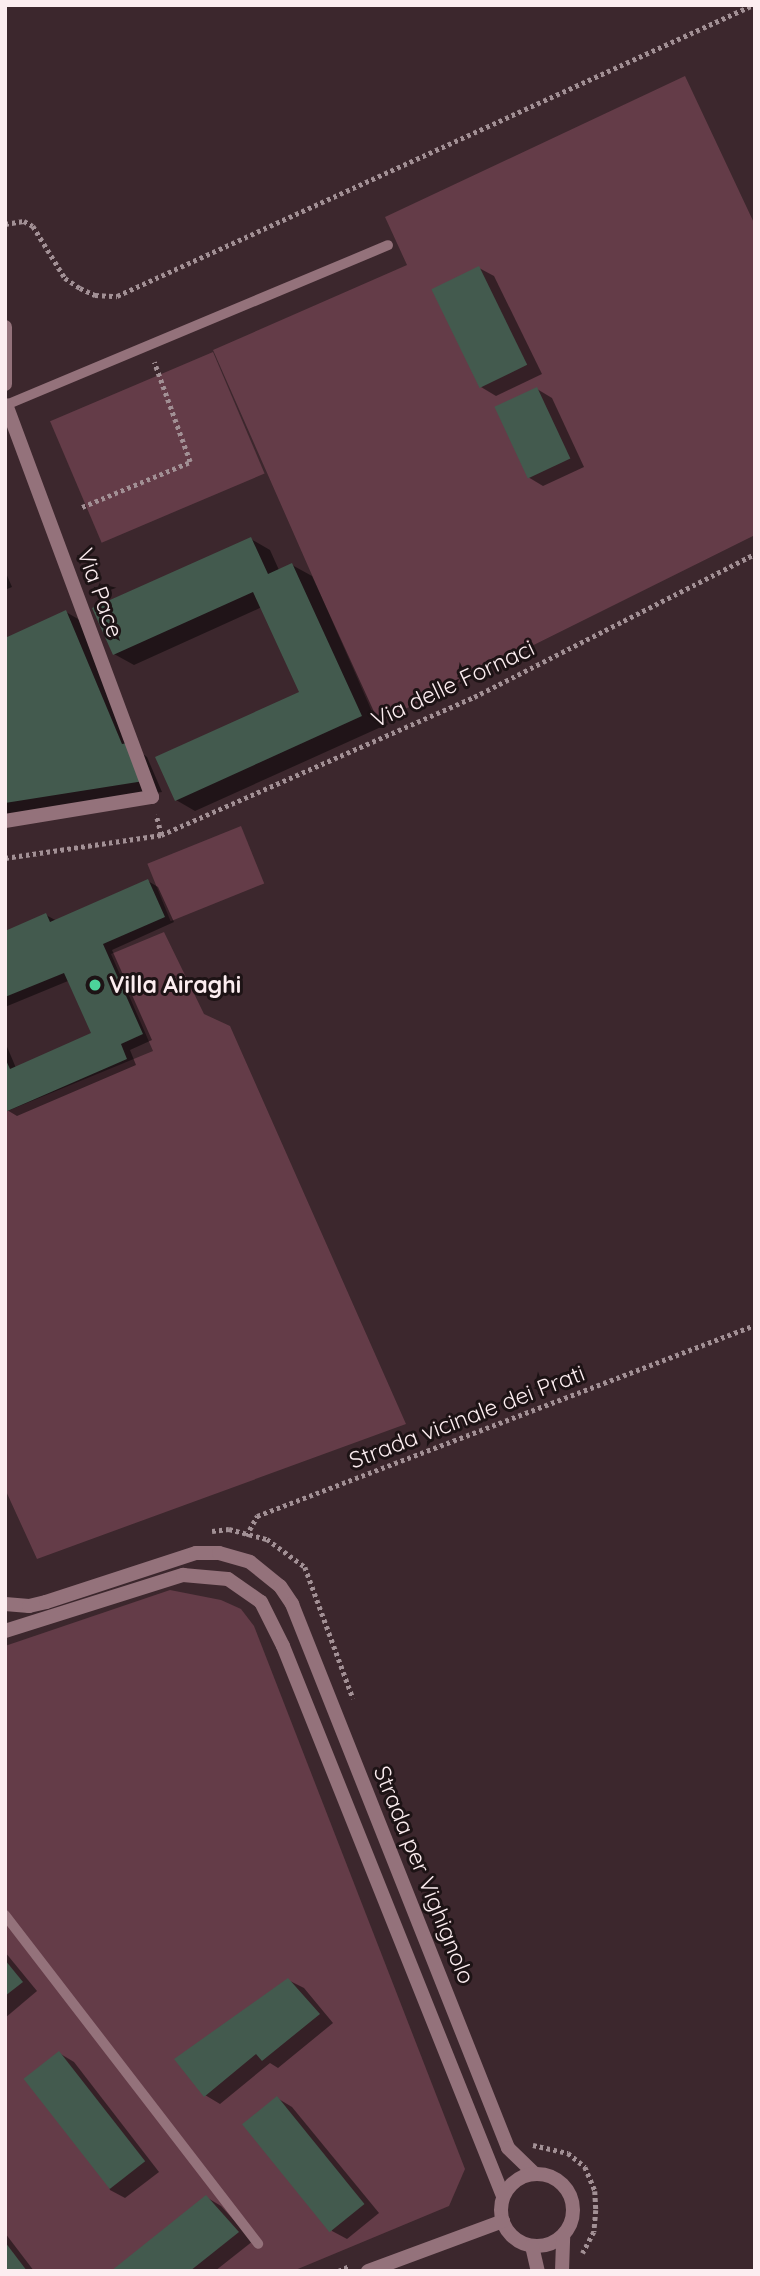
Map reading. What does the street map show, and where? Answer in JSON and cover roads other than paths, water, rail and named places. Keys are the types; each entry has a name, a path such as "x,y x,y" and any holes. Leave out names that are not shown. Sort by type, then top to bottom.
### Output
{"street":[{"path":"5,327 5,384"},
{"name":"Via Pace","path":"5,397 5,405 152,797 5,821"},
{"name":"Strada per Vighignolo","path":"5,1604 29,1606 46,1602 195,1553 236,1557 280,1587 292,1604 508,2148 535,2174"},
{"name":"Strada per Vighignolo","path":"5,1632 183,1575 228,1579 261,1602 294,1671 503,2196"},
{"path":"562,2271 563,2235 573,2212 567,2191 555,2179 535,2174 519,2179 503,2196 503,2221 509,2234 532,2246 551,2244 563,2235"},
{"path":"368,2271 503,2221"},
{"path":"532,2246 538,2271"}],"lane":[{"path":"5,405 388,244"},
{"path":"5,1915 258,2244"}],"place":[{"name":"Villa Airaghi","path":"95,985"}]}
